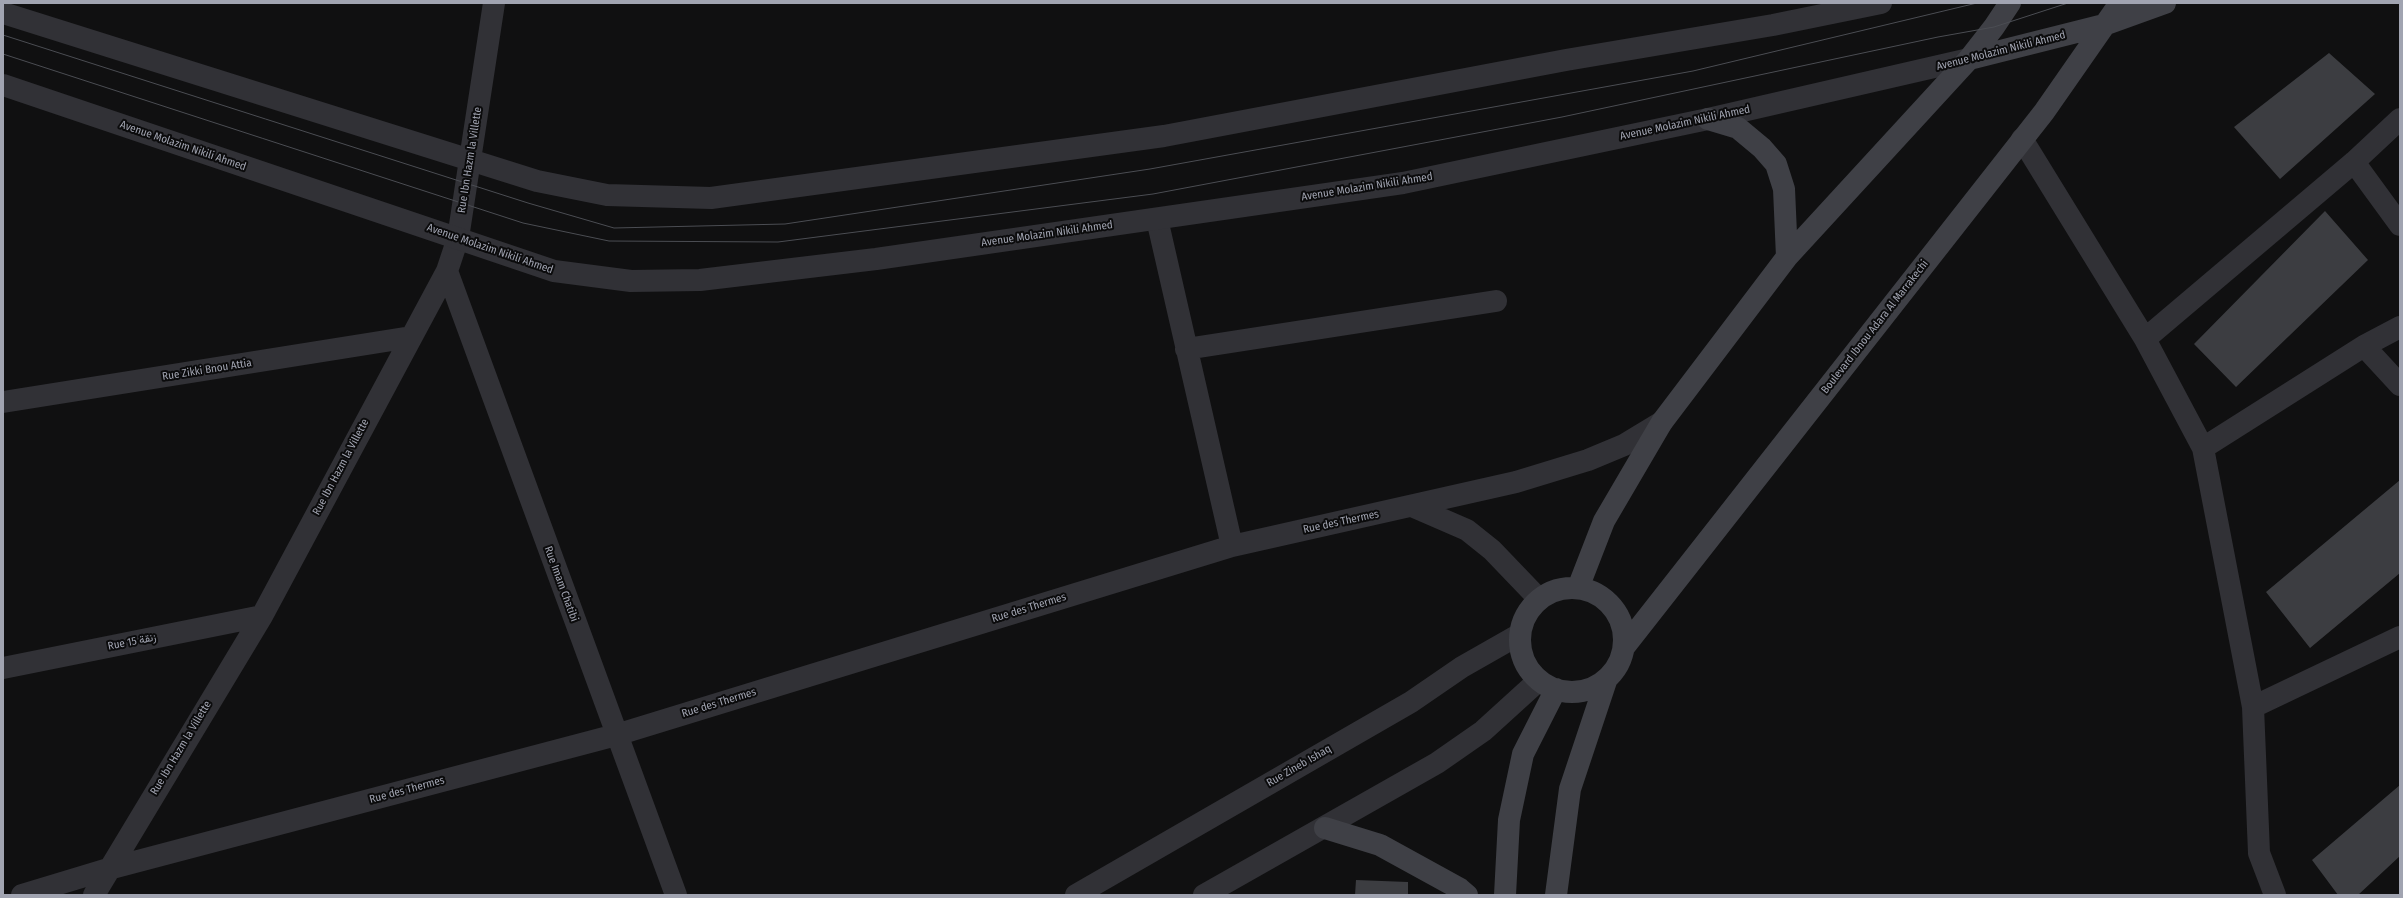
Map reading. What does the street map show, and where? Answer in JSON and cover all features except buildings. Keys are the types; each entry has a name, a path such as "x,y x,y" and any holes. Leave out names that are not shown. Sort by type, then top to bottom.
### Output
{"main road":[{"path":"1578,588 1604,521 1662,422 1787,257 1969,59 1994,27 2010,3"},
{"name":"Boulevard Ibnou Adara Al Marrakechi","path":"1625,646 2022,139 2120,3"},
{"name":"Avenue Molazim Nikili Ahmed","path":"1969,59 2104,25 2165,3"},
{"path":"1708,119 1738,128 1762,148 1776,164 1784,189 1787,257"},
{"path":"1556,895 1570,789 1606,681 1619,665 1625,646 1623,626 1614,607 1598,594 1578,588 1558,589 1539,599 1526,615 1520,634 1521,655 1547,685 1567,692 1587,691 1606,681"},
{"path":"1505,895 1509,820 1523,754 1547,685"},
{"path":"1325,828 1380,845 1460,889 1467,895"}],"street":[{"name":"Rue Ibn Hazm la Villette","path":"94,895 108,869 262,616 447,271 458,238 494,3"},
{"path":"3,13 537,181 607,195 711,198 1164,136 1566,60 1773,25 1881,3"},
{"name":"Avenue Molazim Nikili Ahmed","path":"3,85 554,271 631,281 700,280 876,259 1403,183 1708,119 1969,59"},
{"path":"2145,339 2354,162 2400,119"},
{"path":"2022,139 2145,339 2203,448 2253,707 2259,854 2275,895"},
{"path":"2354,162 2400,225"},
{"path":"1157,219 1232,546"},
{"name":"Rue Imam Chatibi","path":"447,271 616,735 676,895"},
{"path":"1186,349 1496,301"},
{"path":"2203,448 2364,346 2400,327"},
{"name":"Rue Zikki Bnou Attia","path":"3,402 411,337"},
{"path":"2364,346 2400,385"},
{"name":"Rue des Thermes","path":"22,895 108,869 616,735 1232,546 1516,482 1588,460 1624,445 1662,422"},
{"path":"1414,506 1467,530 1492,550 1539,599"},
{"name":"Rue 15 زنقة","path":"3,668 262,616"},
{"name":"Rue Zineb Ishaq","path":"1076,895 1404,706 1462,667 1520,634"},
{"path":"2253,707 2400,637"},
{"path":"1204,895 1325,828 1437,763 1547,685"}],"tram line":[{"path":"3,35 528,203 614,228 785,224 1150,169 1693,71 1977,3"},
{"path":"3,54 523,223 609,241 778,242 1153,194 1562,117 1938,37 1994,27 2068,3"}]}
